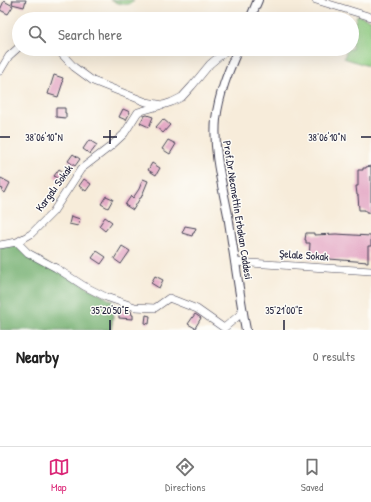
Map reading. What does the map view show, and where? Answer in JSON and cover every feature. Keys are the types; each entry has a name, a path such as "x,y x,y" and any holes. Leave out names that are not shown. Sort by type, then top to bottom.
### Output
{"main road":[{"path":"253,12 258,0"},
{"name":"Prof.Dr.Necmettin Erbakan Caddesi","path":"235,56 224,83 218,105 215,129 218,159 246,330"}],"street":[{"path":"316,0 355,12"},
{"path":"359,13 371,17"},
{"path":"0,71 12,53"},
{"path":"63,56 74,68 93,81 146,102 163,104"},
{"name":"Kargalı Sokak","path":"17,242 31,234 53,212 81,169 124,134 138,112 172,102 182,97 210,64 220,56"},
{"path":"0,244 17,242 28,253 56,268 84,286 106,297 135,307 154,308 169,298 197,310 224,328 243,312"},
{"name":"Şelale Sokak","path":"235,262 371,271"}],"green space":[{"path":"110,0 134,0 129,4 126,4"},
{"path":"359,16 371,20 371,67 344,58 345,56 359,56"},
{"path":"16,246 114,302 111,330 0,330 0,247"}],"building":[{"path":"13,0 26,0 24,7 12,4"},
{"path":"4,1 13,6 8,14 0,10"},
{"path":"54,75 63,78 58,97 48,94"},
{"path":"56,108 65,108 66,118 56,117"},
{"path":"123,109 130,112 126,120 119,117"},
{"path":"147,115 153,117 149,127 140,123 144,116"},
{"path":"163,119 170,125 163,133 156,127"},
{"path":"89,140 97,145 90,154 83,149"},
{"path":"168,140 176,144 170,154 162,149"},
{"path":"73,154 80,159 75,166 68,161"},
{"path":"152,163 160,168 156,175 148,170"},
{"path":"371,166 371,213 367,213 365,210 359,210 356,186 358,186 358,170 363,170 363,168"},
{"path":"59,169 68,175 62,182 54,176"},
{"path":"1,178 10,183 5,193 2,191 3,189 0,188"},
{"path":"84,179 91,184 86,191 79,186"},
{"path":"143,179 148,181 141,198 133,210 125,205 131,196 133,198"},
{"path":"106,196 113,199 108,208 101,204"},
{"path":"71,216 80,219 78,226 69,224"},
{"path":"105,217 112,222 105,231 99,226"},
{"path":"185,226 196,228 192,236 182,233"},
{"path":"306,233 314,233 314,235 336,234 371,236 371,246 368,246 368,262 309,259 310,243 306,243"},
{"path":"122,246 130,251 121,264 114,259"},
{"path":"97,251 106,257 101,264 92,258"},
{"path":"155,276 163,280 159,288 151,283"},
{"path":"120,309 131,311 133,319 119,318"},
{"path":"195,314 201,318 195,328 188,324"},
{"path":"146,315 150,316 149,324 145,323"}]}
